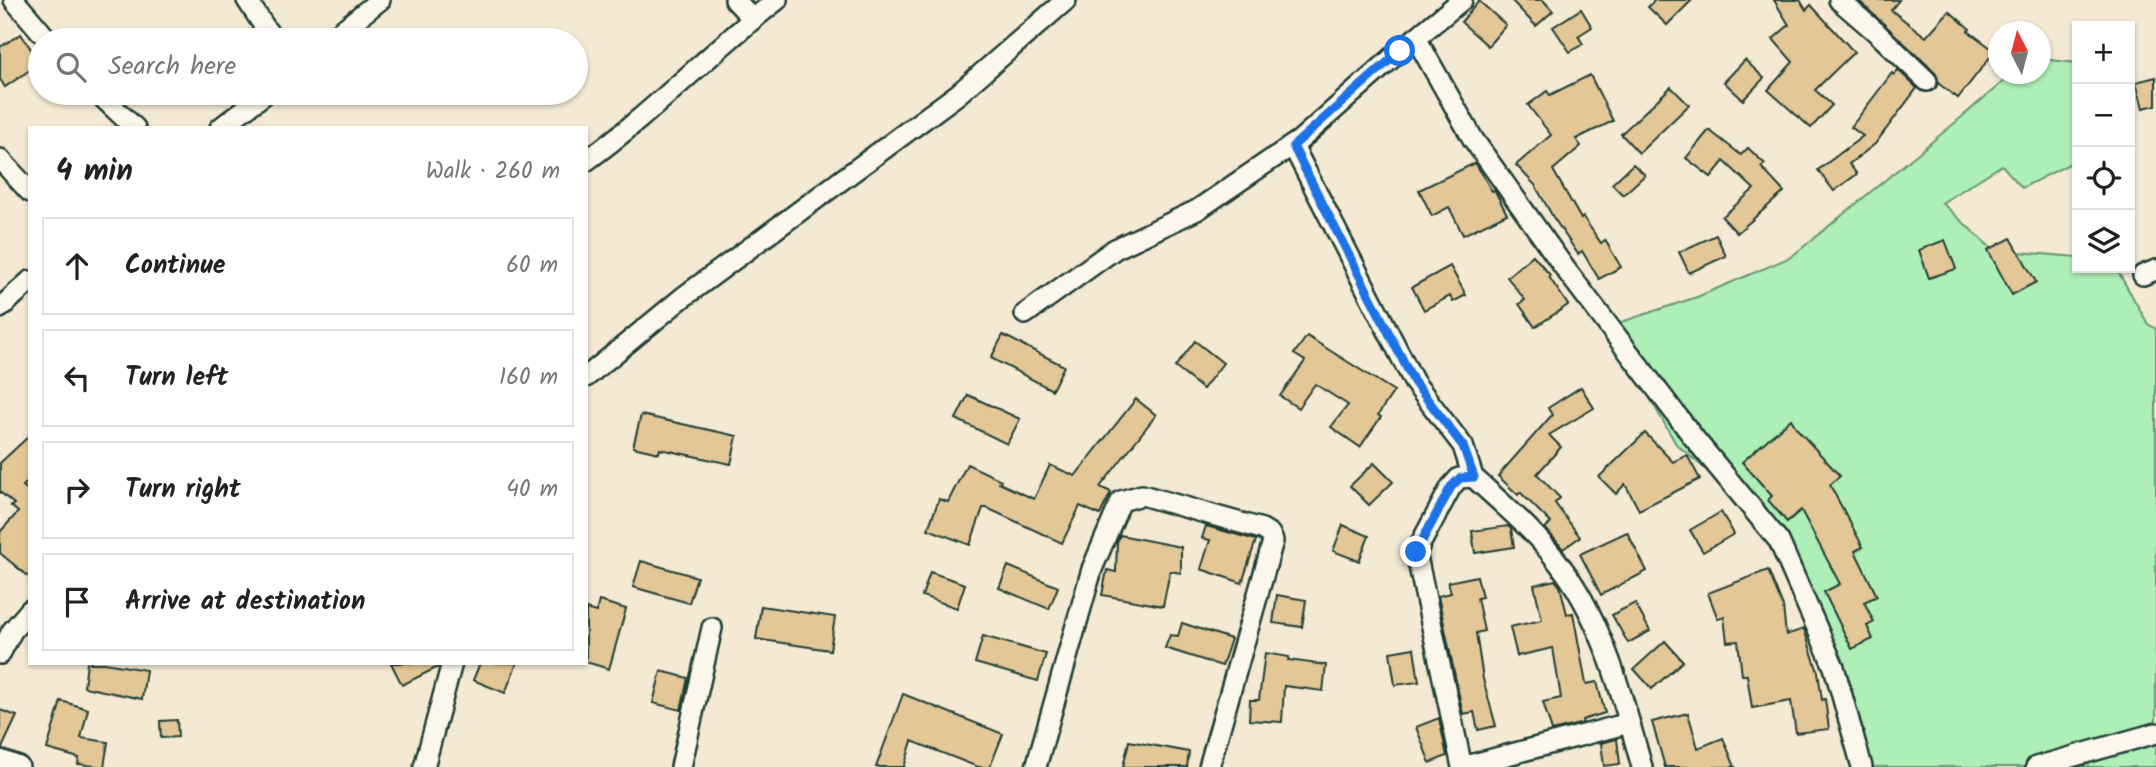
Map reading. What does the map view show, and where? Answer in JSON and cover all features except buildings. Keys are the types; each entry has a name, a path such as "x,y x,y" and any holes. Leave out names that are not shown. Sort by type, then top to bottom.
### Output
{"street":[{"path":"14,0 38,28"},
{"path":"247,0 265,28"},
{"path":"345,28 380,0"},
{"path":"735,0 753,19"},
{"path":"588,160 627,132 777,0"},
{"path":"588,375 682,298 958,94 1066,0"},
{"path":"1026,314 1115,249 1196,210 1293,146 1462,0"},
{"path":"1839,0 1927,81"},
{"path":"1416,38 1473,139 1566,270 1694,438 1779,541 1834,667 1862,767"},
{"path":"111,105 133,126"},
{"path":"223,126 250,105"},
{"path":"1293,146 1414,382 1463,446 1474,477 1523,522 1564,569 1595,625 1642,767"},
{"path":"0,159 28,190"},
{"path":"0,308 28,283"},
{"path":"1474,477 1460,478 1451,487 1416,552 1462,767 1629,723"},
{"path":"1037,767 1092,569 1121,501 1142,495 1262,529 1270,534 1273,541 1209,767"},
{"path":"0,654 6,627 28,611"},
{"path":"681,767 712,628"},
{"path":"424,767 451,665"},
{"path":"2036,767 2156,733"},
{"path":"0,760 19,767"}],"green space":[{"path":"2051,60 2072,62 2072,163 2022,188 2002,165 1942,203 1993,250 2072,257 2072,273 2119,273 2148,324 2156,329 2156,767 1854,767 1784,536 1676,444 1609,326 1697,297 1791,257 2000,84 2051,84"}],"route":[{"path":"1400,51 1293,146 1414,382 1463,446 1474,477 1460,478 1451,487 1416,552"}]}
